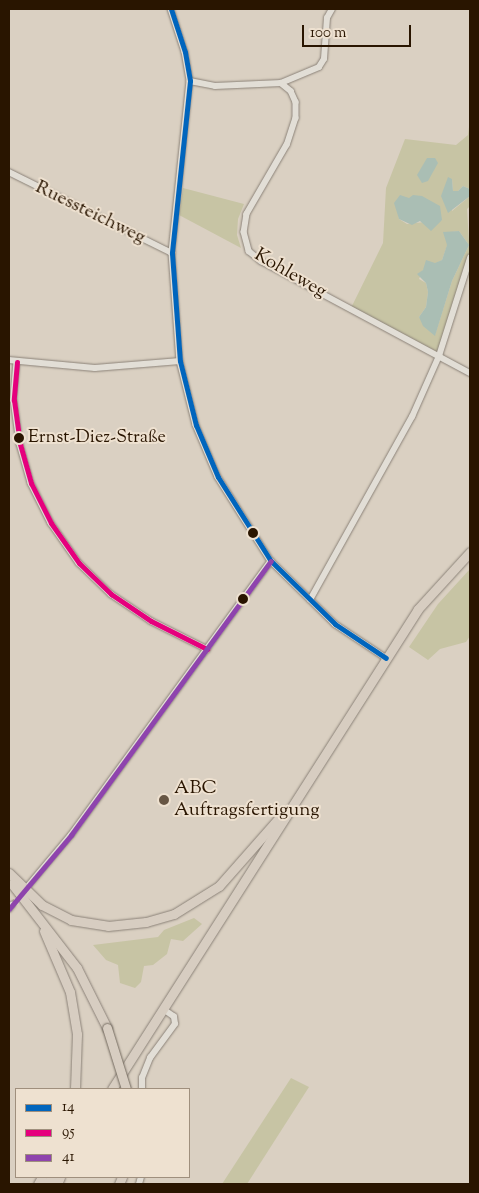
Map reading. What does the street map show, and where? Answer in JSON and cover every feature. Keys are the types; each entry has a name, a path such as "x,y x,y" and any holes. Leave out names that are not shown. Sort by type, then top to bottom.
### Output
{"main road":[{"path":"113,1088 418,609 470,552"},
{"path":"9,873 42,905 71,920 108,926 146,922 174,914 218,886 296,798"},
{"path":"9,879 78,968 107,1028 126,1088"},
{"path":"38,917 70,992 77,1034 75,1088"}],"street":[{"path":"171,9 185,52 190,81 172,253 180,361 204,446 233,503 271,561 336,624 386,658"},
{"path":"190,81 215,86 281,83 319,67 324,60 327,18 332,9"},
{"name":"Kohleweg","path":"281,83 294,96 296,118 287,145 247,214 244,232 249,251 261,261 470,373"},
{"name":"Ruessteichweg","path":"9,172 172,253"},
{"path":"310,600 412,417 439,356 470,258"},
{"path":"9,360 95,368 180,361"},
{"path":"17,362 14,400 20,444 31,483 51,524 80,563 111,594 151,621 207,649"},
{"path":"29,885 71,835 271,561"},
{"path":"142,1088 142,1078 150,1058 175,1024 174,1017 164,1010"}],"shaded area":[{"path":"470,119 470,189 463,186 458,191 453,191 452,179 452,211 470,196 470,206 467,209 470,258 439,356 351,308 383,243 386,188 405,139 456,145 468,135","holes":["398,209 442,220 407,224 399,219","459,231 469,245 452,281 435,335 419,317 426,307 428,292 426,283 419,279 423,270 442,260 452,232"]},
{"path":"427,158 435,158 438,163 428,181 422,183 417,175"},
{"path":"448,177 452,179 453,191 458,191 463,186 470,189 470,196 448,213 441,196"},
{"path":"183,188 244,204 238,219 237,235 241,248 179,215"},
{"path":"400,195 409,198 413,195 422,196 440,206 442,220 431,231 420,221 412,225 399,219 394,203"},
{"path":"459,231 469,245 452,281 435,336 423,326 419,317 426,307 428,292 426,283 417,274 423,270 426,260 435,263 442,260 447,245 443,232"},
{"path":"470,569 470,636 466,642 440,649 428,660 409,647 438,604"},
{"path":"194,918 202,924 183,941 171,939 167,954 153,965 144,966 141,982 135,988 120,983 118,965 106,960 93,945 158,937 164,930"},
{"path":"291,1078 309,1087 247,1184 222,1184"}],"tunnel":[{"path":"12,905 22,893"}],"transit line":[{"name":"14","path":"171,9 185,52 190,81 172,253 180,361 196,425 218,477 271,561 335,624 386,658"},
{"name":"95","path":"17,362 14,400 20,444 31,483 51,523 79,563 111,594 151,621 207,649"},
{"name":"41","path":"9,909 71,835 271,561"}],"place":[{"name":"Ernst-Diez-Straße","path":"19,438"},
{"name":"ABC Auftragsfertigung","path":"164,800"}]}
